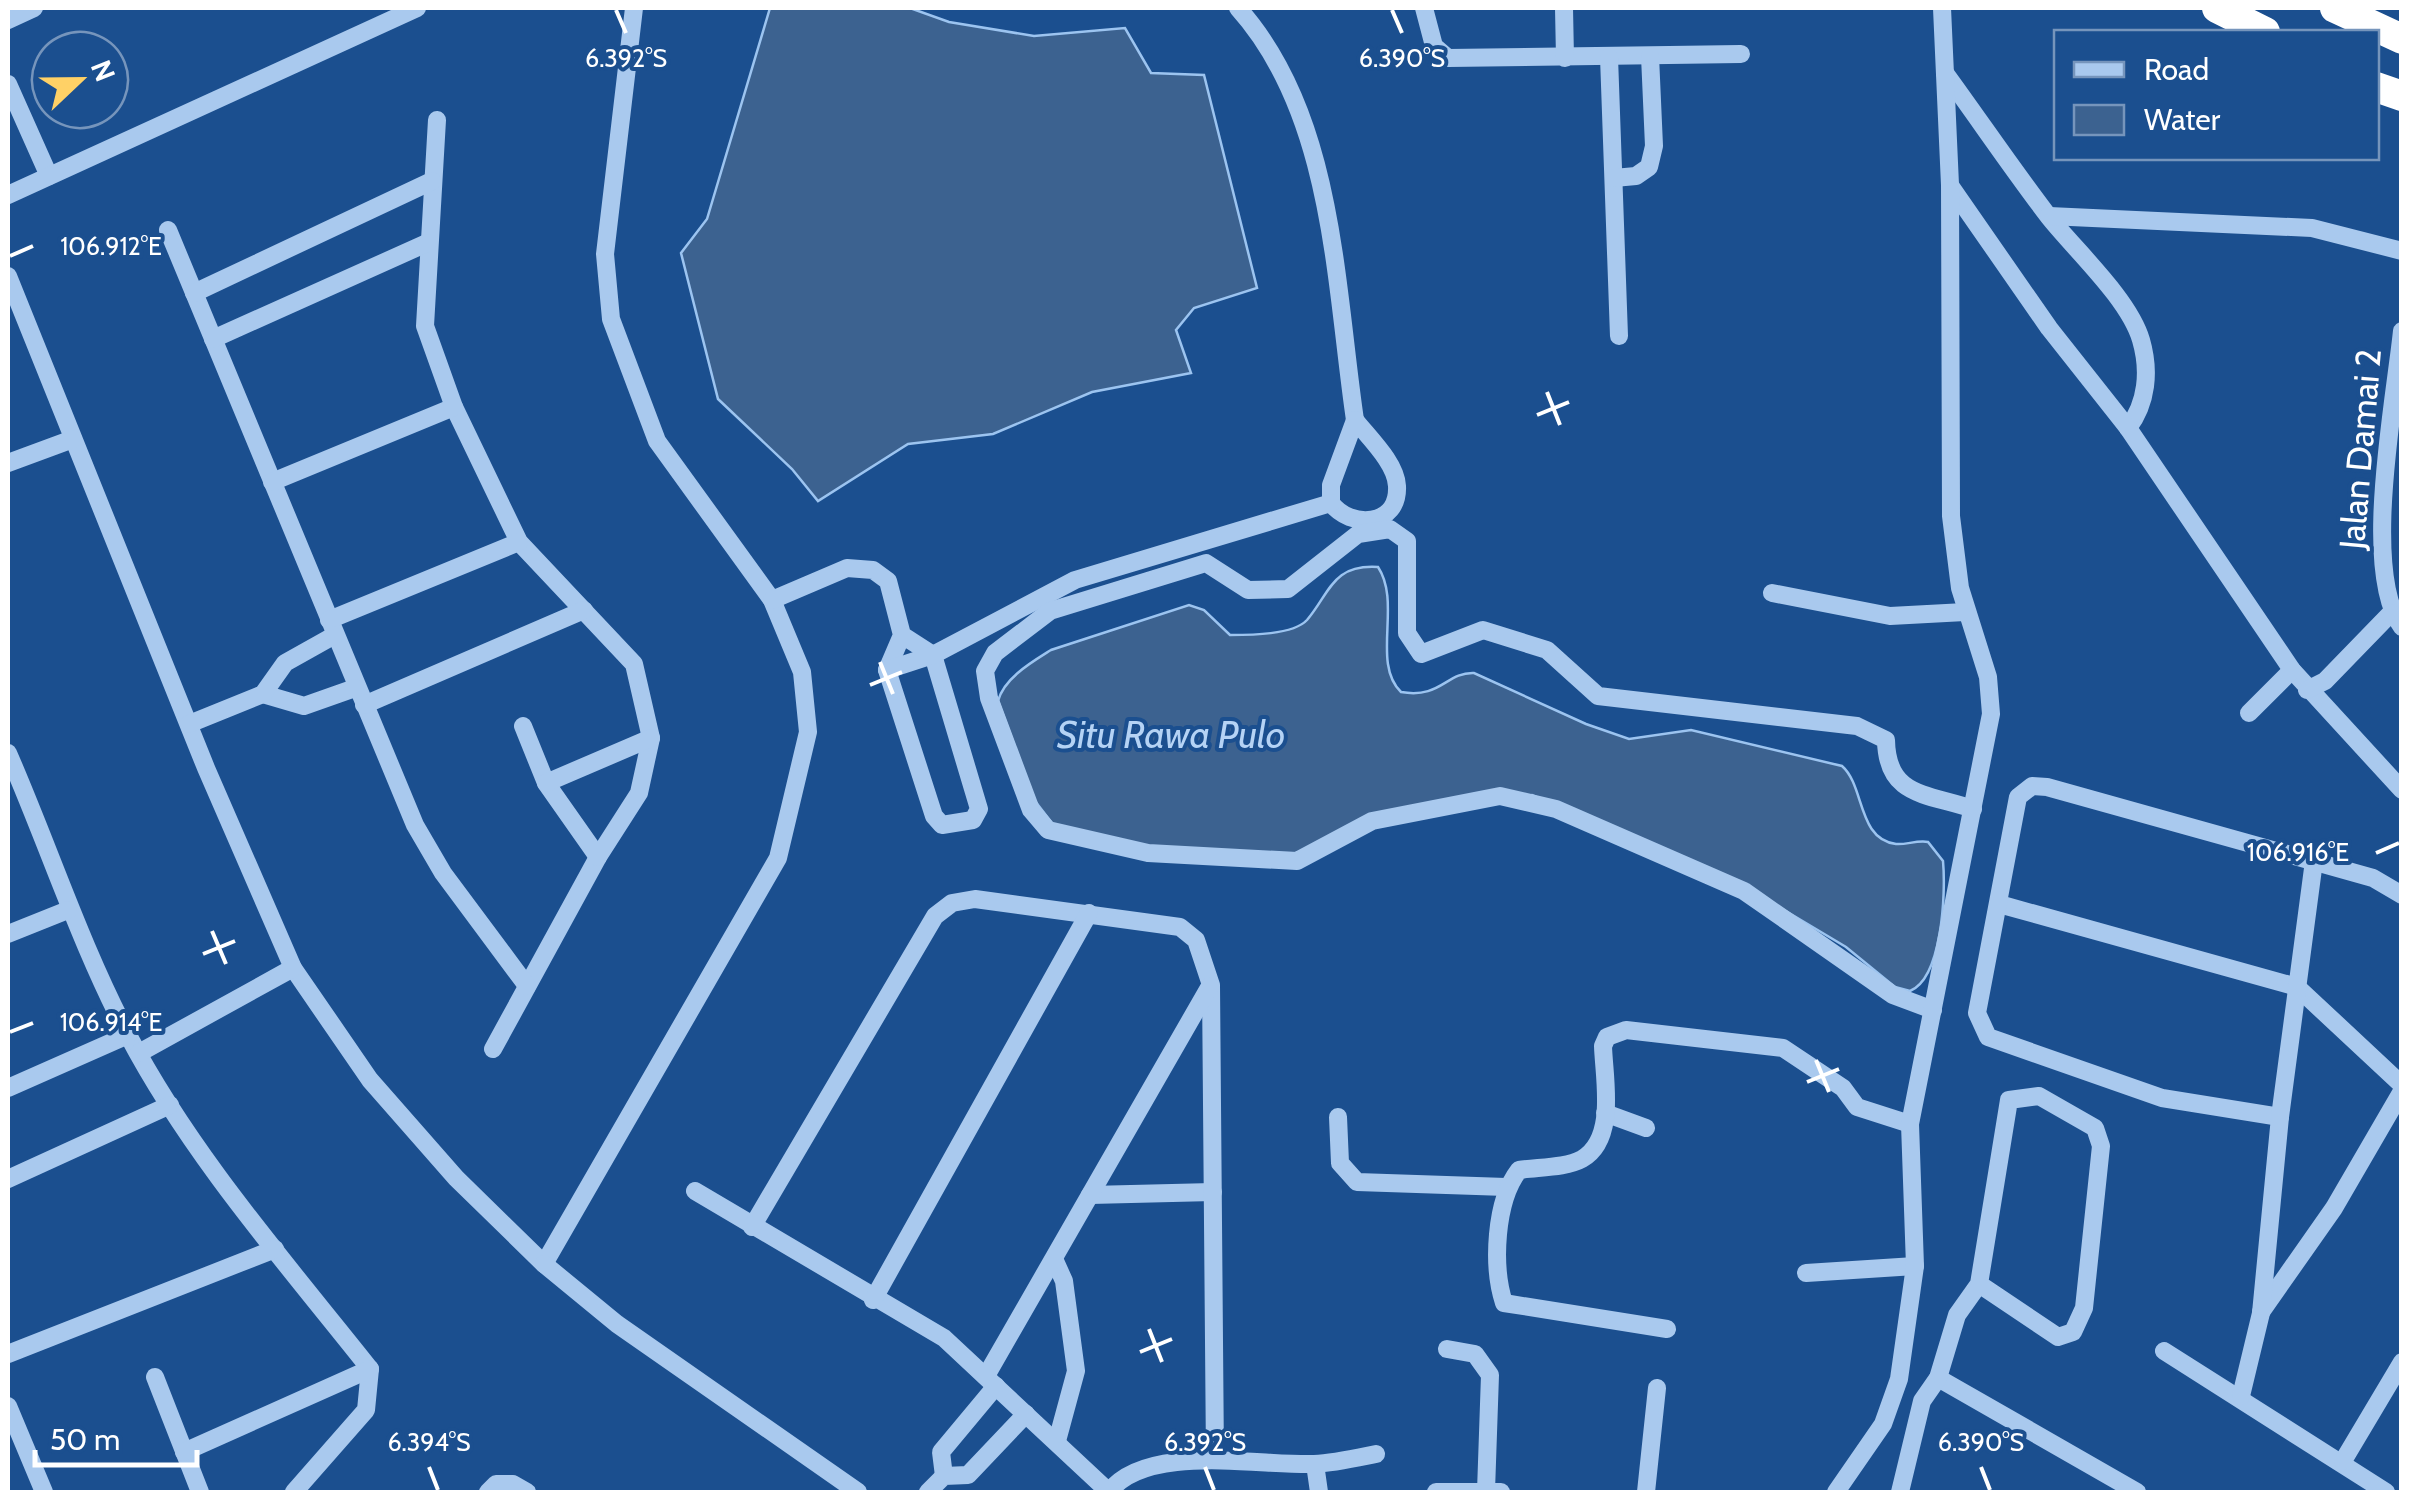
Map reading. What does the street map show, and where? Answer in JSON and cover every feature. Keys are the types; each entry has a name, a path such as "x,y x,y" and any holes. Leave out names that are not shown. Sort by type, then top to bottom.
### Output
{"highway":[{"path":"2217,8 2262,30"},
{"path":"2335,8 2402,40"}],"street":[{"path":"8,195 417,8"},
{"path":"544,1264 778,858 808,732 802,672 772,600 656,441 611,319 604,254 634,8"},
{"path":"1238,8 1285,77 1315,149 1354,420 1331,485 1330,503 1345,518 1363,522 1380,519 1392,504 1397,488 1393,472 1354,420"},
{"path":"1424,8 1434,46 1448,58 1741,54"},
{"path":"1564,8 1565,58"},
{"path":"1836,1492 1883,1424 1899,1379 1916,1266 1910,1124 1991,714 1988,676 1966,612 1950,487 1950,185 1942,8"},
{"path":"8,20 29,9"},
{"path":"1614,178 1636,176 1649,168 1654,146 1650,56"},
{"path":"1609,57 1619,336"},
{"path":"1945,72 2049,216 2126,312 2141,339 2146,375 2142,409 2128,428"},
{"path":"8,84 49,176"},
{"path":"437,120 425,326 454,406 519,542 634,664 651,738 639,794 598,857 493,1048"},
{"path":"194,294 432,181"},
{"path":"1950,185 2049,328 2128,428 2292,670 2402,790"},
{"path":"2049,216 2312,228 2402,251"},
{"path":"168,230 360,696 428,849 527,986"},
{"path":"213,338 427,243"},
{"path":"8,276 188,724 292,968 370,1080 456,1178 544,1264 617,1324 858,1492"},
{"name":"Jalan Damai 2","path":"2396,620 2381,543 2402,331"},
{"path":"272,482 454,406"},
{"path":"8,463 73,439"},
{"path":"887,670 933,655 1075,580 1330,503"},
{"path":"1933,1010 1893,995 1744,891 1556,808 1517,799 1500,796 1372,821 1297,862 1148,853 1048,830 1030,810 989,698 986,671 995,653 1050,611 1206,563 1248,590 1288,588 1358,534 1390,528 1407,542 1407,634 1421,654 1483,630 1547,650 1598,696 1857,726 1886,740 1886,769 1896,783 1972,808"},
{"path":"188,724 263,694 286,663 332,627 519,542"},
{"path":"772,600 847,568 873,570 888,581 902,635 887,670 938,823 973,820 979,808 933,655 902,635"},
{"path":"1772,592 1890,616 1966,612"},
{"path":"263,694 304,706 360,696 584,610"},
{"path":"2307,690 2325,682 2396,620"},
{"path":"2250,713 2292,670"},
{"path":"523,726 546,783 598,857"},
{"path":"546,783 651,738"},
{"path":"8,753 13,782 68,910 139,1054 170,1105 275,1249 370,1369 366,1410 294,1492"},
{"path":"2280,1117 2162,1098 1988,1037 1977,1013 2016,802 2027,789 2047,787 2373,878 2402,895"},
{"path":"2240,1396 2261,1313 2280,1117 2314,861"},
{"path":"752,1227 935,916 952,903 968,899 1090,914 1188,932 1208,965 1211,985 1215,1460"},
{"path":"1999,904 2297,986 2402,1088 2334,1208 2261,1313"},
{"path":"8,934 68,910"},
{"path":"874,1300 1090,914"},
{"path":"139,1054 292,968"},
{"path":"944,1476 941,1452 991,1381 1090,1195 1211,985"},
{"path":"1667,1329 1504,1303 1497,1280 1506,1188 1519,1170 1581,1160 1599,1143 1606,1113 1603,1046 1607,1037 1626,1030 1783,1048 1843,1088 1857,1107 1910,1124"},
{"path":"8,1088 128,1035"},
{"path":"1900,1492 1922,1401 1938,1378 1958,1315 1979,1284 2009,1100 2039,1096 2095,1128 2101,1146 2101,1184 2084,1308 2073,1332 2058,1336 1979,1284"},
{"path":"8,1179 170,1105"},
{"path":"1606,1113 1646,1128"},
{"path":"1338,1117 1340,1163 1357,1182 1506,1188"},
{"path":"695,1191 944,1338 1109,1492 1125,1476 1144,1468 1215,1460 1315,1464 1376,1454"},
{"path":"1090,1195 1213,1192"},
{"path":"8,1354 275,1249"},
{"path":"1055,1261 1064,1280 1076,1371 1057,1441"},
{"path":"1806,1272 1916,1266"},
{"path":"1436,1492 1494,1492 1490,1375 1475,1354 1447,1349"},
{"path":"2164,1351 2343,1461 2386,1492"},
{"path":"2343,1461 2402,1362"},
{"path":"184,1452 370,1369"},
{"path":"154,1377 200,1492"},
{"path":"1938,1378 2138,1492"},
{"path":"1646,1492 1656,1388"},
{"path":"8,1406 44,1492"},
{"path":"928,1492 944,1476 968,1475 1026,1414"},
{"path":"1315,1464 1319,1492"},
{"path":"488,1492 496,1484 513,1484 527,1492"}],"water":[{"path":"770,8 910,8 949,22 1034,36 1125,28 1151,73 1204,75 1257,288 1194,308 1176,330 1191,373 1092,392 993,434 908,444 818,501 792,469 718,399 681,253 707,219"},
{"name":"Situ Rawa Pulo","path":"1363,567 1378,567 1388,598 1388,665 1401,692 1425,692 1474,673 1586,724 1629,739 1691,730 1842,766 1855,786 1874,833 1896,844 1928,842 1943,861 1940,934 1921,983 1910,991 1895,987 1846,947 1754,892 1532,795 1352,824 1296,857 1148,848 1055,827 1035,801 998,701 1012,678 1036,660 1051,650 1189,605 1204,610 1230,635 1292,629 1307,620 1341,575"}]}
